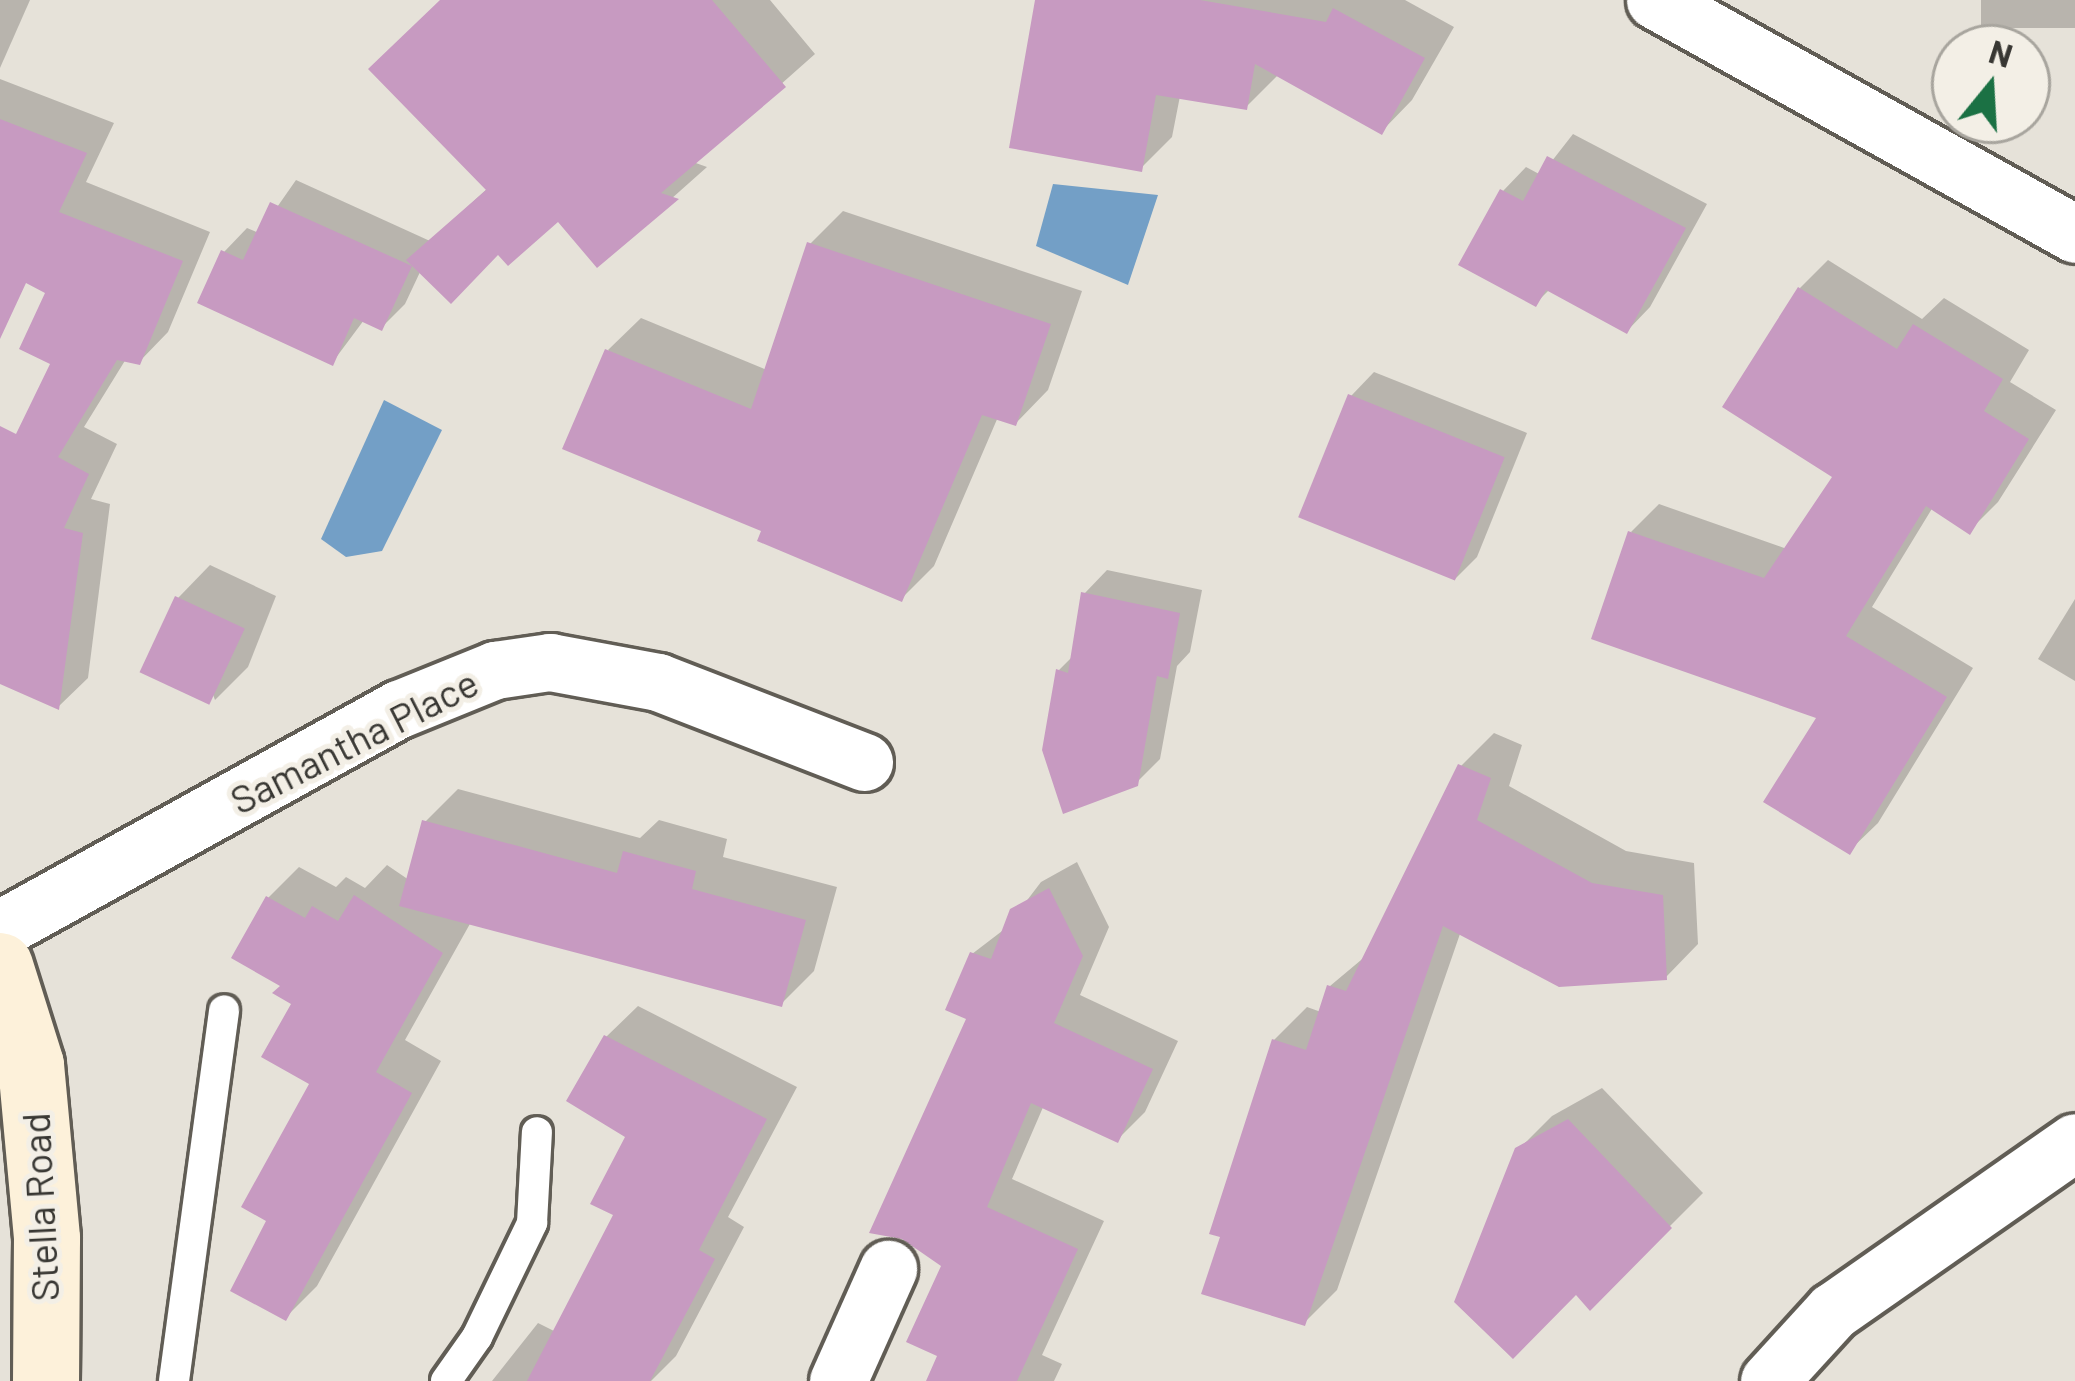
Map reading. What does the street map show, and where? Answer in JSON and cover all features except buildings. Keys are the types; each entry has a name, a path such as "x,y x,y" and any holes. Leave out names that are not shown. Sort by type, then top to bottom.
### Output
{"main road":[{"name":"Stella Road","path":"0,966 31,1065 47,1239 46,1381"}],"street":[{"path":"1654,0 2075,233"},
{"name":"Samantha Place","path":"0,929 399,709 495,670 550,662 658,682 864,762"},
{"path":"1769,1381 1833,1311 2075,1142"},
{"path":"838,1381 888,1270"}],"lane":[{"path":"174,1381 224,1010"},
{"path":"446,1381 532,1223 538,1132"}],"water":[{"path":"1053,184 1158,195 1128,285 1036,246"},
{"path":"384,400 442,430 382,551 346,557 321,539"}]}
